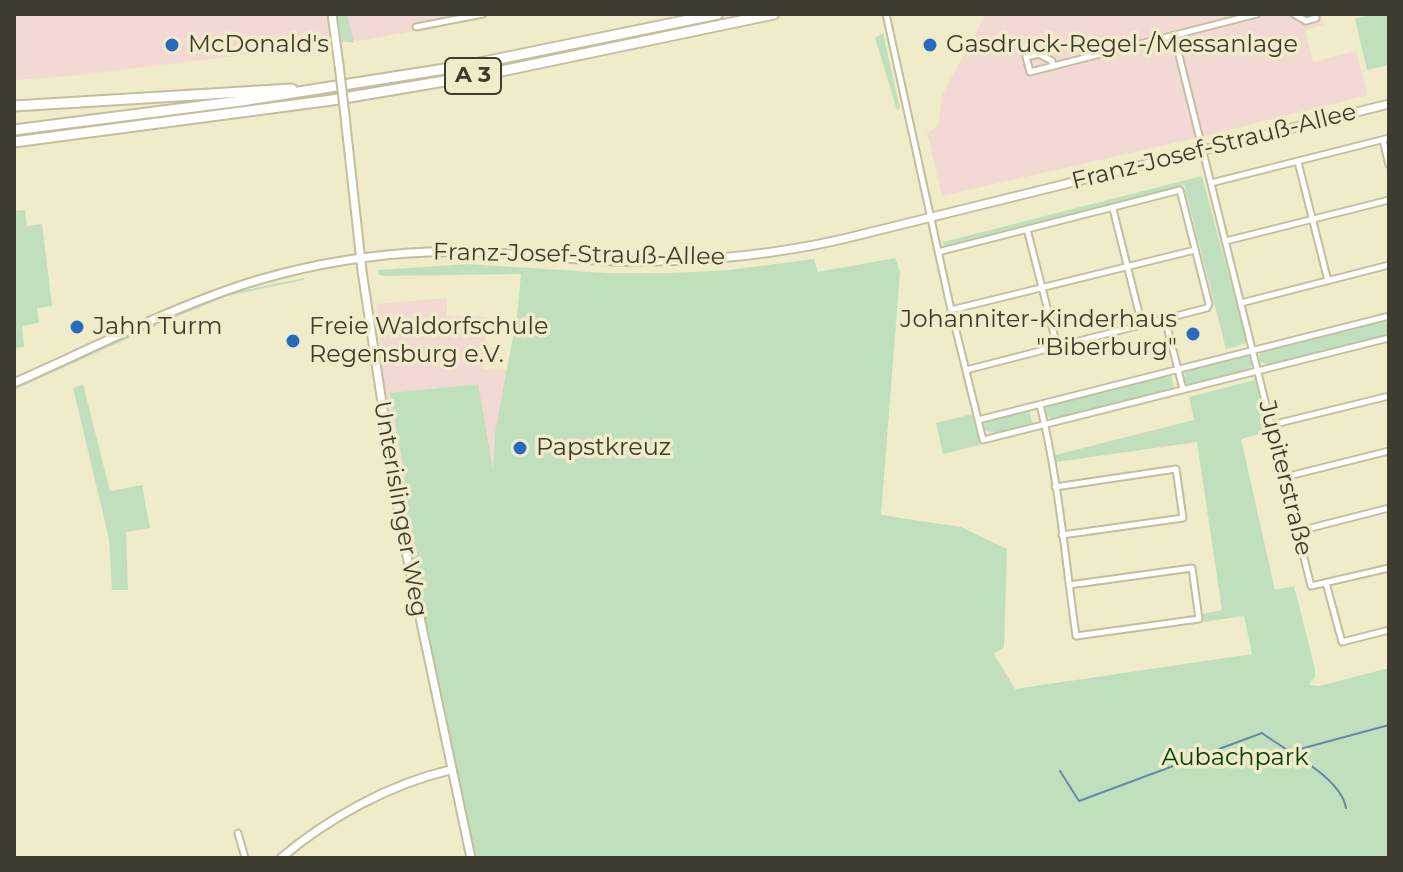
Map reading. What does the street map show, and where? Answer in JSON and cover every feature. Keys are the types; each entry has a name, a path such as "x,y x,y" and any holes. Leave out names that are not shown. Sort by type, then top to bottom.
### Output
{"highway":[{"name":"A 3","path":"14,130 323,89 512,58 718,14"},
{"name":"A 3","path":"14,143 332,100 492,73 774,14"},
{"path":"14,106 219,91 323,89"}],"street":[{"name":"Unterislinger Weg","path":"332,14 361,259 401,528 471,858"},
{"path":"416,27 483,14"},
{"path":"886,14 983,440 1389,338"},
{"path":"1053,66 1052,61 1039,54 1026,57 1030,72 1257,14"},
{"path":"1294,14 1306,21 1316,18 1315,14"},
{"name":"Jupiterstraße","path":"1174,35 1311,586 1326,583"},
{"name":"Franz-Josef-Strauß-Allee","path":"14,383 234,288 361,259 435,252 514,253 612,261 730,258 806,248 1389,104"},
{"path":"1211,183 1386,139 1389,165"},
{"path":"1298,162 1328,281"},
{"path":"938,252 1180,190 1209,304 1207,308 966,370"},
{"path":"1226,241 1389,200"},
{"path":"1113,209 1142,325"},
{"path":"1027,229 1057,346"},
{"path":"951,310 1195,250"},
{"path":"1241,303 1389,265"},
{"path":"978,420 1389,316"},
{"path":"1165,319 1183,389"},
{"path":"1271,425 1389,396"},
{"path":"1040,405 1051,449 1054,487 1076,636 1199,619 1192,568 1069,585"},
{"path":"1285,477 1389,451"},
{"path":"1054,487 1176,469 1183,518 1062,535"},
{"path":"1299,531 1389,508"},
{"path":"1389,568 1326,583 1342,642 1389,630"},
{"path":"281,858 315,832 343,816 406,785 450,770"},
{"path":"238,833 245,858"}],"shaded area":[{"path":"14,14 502,14 364,40 71,76 14,80"},
{"path":"986,14 1321,14 1323,25 1305,30 1313,62 1356,51 1368,95 942,196 927,133 938,126 942,95"},
{"path":"447,298 447,316 488,317 483,369 508,370 495,432 493,473 477,384 390,393 405,478 399,478 382,372 376,304"}],"green space":[{"path":"337,14 347,14 354,43 342,41"},
{"path":"1389,14 1389,65 1367,70 1355,19"},
{"path":"883,33 900,109 897,110 875,38"},
{"path":"1202,176 1247,343 1226,349 1184,185 944,246 943,242"},
{"path":"25,210 27,226 42,224 52,306 37,308 39,323 22,326 24,347 14,348 14,211"},
{"name":"Aubachpark","path":"895,258 900,272 881,515 961,527 1007,549 1004,647 994,654 1015,689 1252,654 1244,616 1204,622 1203,614 1222,610 1197,442 1056,462 1055,455 1194,420 1189,397 1255,380 1267,432 1241,439 1275,590 1294,586 1315,669 1315,676 1309,685 1319,686 1389,668 1389,858 475,858 414,576 399,478 405,477 390,393 478,384 493,469 495,432 517,315 521,274 385,276 379,275 378,270 469,264 606,273 673,273 729,270 814,259 818,272"},
{"path":"304,278 227,296 163,320 225,294"},
{"path":"1389,318 1389,335 1269,365 1258,361 1261,351"},
{"path":"156,323 158,325 14,390 14,387"},
{"path":"1246,355 1251,357 1253,363 1249,371 1190,385 1184,382 1185,371"},
{"path":"1171,374 1174,389 1054,419 1046,416 1045,408 1049,405"},
{"path":"83,384 110,491 142,485 150,528 126,532 128,590 112,590 109,539 73,388"},
{"path":"1029,410 1033,425 1002,433 984,429 984,424 991,419"},
{"path":"972,414 980,445 943,454 936,423"}],"waterway":[{"path":"1289,752 1389,725"},
{"path":"1060,771 1079,801 1262,733 1324,776 1342,797 1346,808"}],"place":[{"name":"McDonald's","path":"172,45"},
{"name":"Gasdruck-Regel-/Messanlage","path":"930,45"},
{"name":"Jahn Turm","path":"77,327"},
{"name":"Johanniter-Kinderhaus \"Biberburg\"","path":"1193,334"},
{"name":"Freie Waldorfschule Regensburg e.V.","path":"293,341"},
{"name":"Papstkreuz","path":"520,448"}]}
